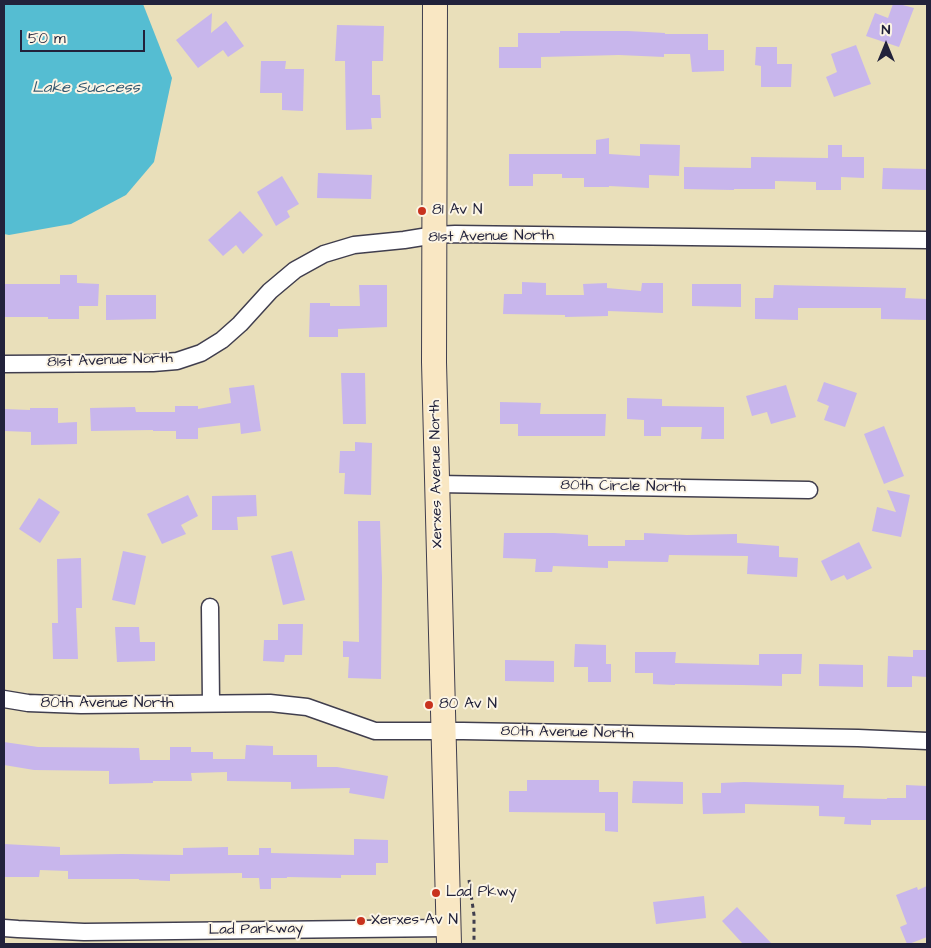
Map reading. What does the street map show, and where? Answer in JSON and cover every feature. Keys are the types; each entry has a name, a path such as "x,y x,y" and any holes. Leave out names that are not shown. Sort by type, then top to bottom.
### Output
{"street":[{"name":"Xerxes Avenue North","path":"435,4 434,362 448,936"},
{"name":"81st Avenue North","path":"4,364 153,363 177,361 201,353 222,340 240,324 270,291 295,270 324,254 354,245 455,234 927,240"},
{"name":"80th Circle North","path":"437,484 809,490"},
{"path":"210,607 211,703"},
{"name":"80th Avenue North","path":"4,699 28,703 81,705 270,703 307,707 374,731 443,730 927,741"},
{"name":"Lad Parkway","path":"4,928 84,932 448,936"}],"water":[{"name":"Lake Success","path":"4,4 143,4 172,78 154,162 126,195 71,224 9,235 4,234"}],"building":[{"path":"893,4 914,8 899,47 866,36 875,13 888,18"},
{"path":"212,13 211,33 226,21 244,46 228,57 223,50 198,68 176,40"},
{"path":"337,25 384,26 383,61 372,61 372,95 380,95 381,118 371,118 372,129 346,130 345,61 335,61"},
{"path":"560,31 708,34 708,50 724,50 724,71 692,72 690,54 664,54 664,57 619,55 541,57 541,68 499,68 499,47 518,47 518,33 560,33"},
{"path":"856,45 871,84 834,97 826,77 837,72 831,54"},
{"path":"756,47 777,47 777,64 792,64 791,87 761,87 761,66 755,65"},
{"path":"261,61 286,61 285,69 304,69 303,111 282,110 282,93 260,93"},
{"path":"609,138 609,154 640,156 640,144 680,145 679,176 649,175 649,188 584,187 584,178 562,178 562,174 533,174 533,186 509,186 509,154 596,154 596,140"},
{"path":"828,145 842,145 842,157 864,157 864,178 841,177 841,190 816,190 816,182 775,181 775,189 684,189 684,167 751,168 751,157 828,158"},
{"path":"883,168 927,169 927,190 882,189"},
{"path":"318,173 372,175 371,199 317,198"},
{"path":"282,176 299,204 287,211 290,217 276,226 257,192"},
{"path":"240,211 263,235 243,254 236,245 223,256 208,240"},
{"path":"60,275 77,275 77,283 99,284 98,306 79,306 79,319 4,317 4,284 60,284"},
{"path":"522,282 546,283 546,295 584,295 583,284 607,283 607,288 641,291 642,283 663,283 663,313 608,311 608,316 565,317 565,315 503,314 504,294 522,294"},
{"path":"692,284 741,284 741,307 692,306"},
{"path":"359,285 387,285 387,327 338,329 338,337 309,337 310,303 330,303 330,306 360,306"},
{"path":"774,285 906,288 905,298 927,299 927,320 881,319 881,308 798,308 798,320 755,319 755,298 773,298"},
{"path":"106,295 156,295 156,319 106,320"},
{"path":"341,373 365,373 366,424 343,424"},
{"path":"824,382 857,393 845,427 824,420 829,406 817,401"},
{"path":"254,385 261,431 241,434 240,423 198,428 198,439 176,439 176,431 91,431 90,408 135,407 136,412 175,412 175,406 198,406 198,409 231,403 229,388"},
{"path":"786,385 796,417 771,424 767,412 752,416 746,396"},
{"path":"627,398 662,399 662,406 724,407 724,439 701,439 702,427 661,427 661,436 644,436 644,420 627,419"},
{"path":"500,402 541,403 540,414 606,414 605,436 518,436 518,424 500,424"},
{"path":"30,408 58,408 58,423 77,422 77,444 31,445 31,432 4,431 4,409 30,410"},
{"path":"884,426 904,476 884,484 864,434"},
{"path":"355,442 372,443 371,495 344,494 345,473 339,473 340,451 355,451"},
{"path":"887,490 910,495 901,537 872,531 877,507 896,512"},
{"path":"188,495 198,516 181,525 186,534 162,544 147,514"},
{"path":"256,495 257,516 237,517 238,530 212,530 212,496"},
{"path":"39,498 60,512 40,543 19,529"},
{"path":"358,521 380,521 382,577 381,679 348,678 349,657 343,657 343,641 359,642"},
{"path":"504,533 588,535 588,546 625,546 625,540 644,540 644,533 687,535 737,534 737,543 779,546 779,557 798,558 797,577 747,574 748,556 669,555 668,562 608,561 608,568 553,566 552,572 535,572 536,559 503,558"},
{"path":"859,542 872,568 847,580 844,575 831,581 821,561"},
{"path":"123,551 146,556 135,605 112,600"},
{"path":"292,551 305,600 283,605 271,556"},
{"path":"81,558 82,608 76,608 78,659 53,659 52,623 58,623 57,559"},
{"path":"278,624 303,624 302,655 285,655 284,662 263,661 264,640 278,640"},
{"path":"115,627 139,627 140,642 155,642 155,661 117,662"},
{"path":"575,644 606,645 606,664 611,664 611,682 588,682 588,667 574,667"},
{"path":"913,650 927,650 927,677 912,676 912,687 887,687 888,656 913,657"},
{"path":"635,652 676,652 675,663 759,665 759,654 802,654 801,674 782,674 782,686 653,684 653,673 635,673"},
{"path":"505,660 554,661 554,682 505,681"},
{"path":"819,664 863,665 863,687 819,686"},
{"path":"4,742 38,747 139,748 140,760 170,760 170,747 191,747 191,752 213,752 213,759 245,759 246,745 273,746 273,755 317,755 317,767 337,767 388,776 384,799 349,793 350,788 291,789 291,782 227,781 227,772 191,773 192,781 109,784 109,771 34,770 4,765"},
{"path":"527,780 599,780 599,792 618,792 618,832 605,831 605,813 509,812 509,791 527,791"},
{"path":"633,781 683,782 683,804 632,803"},
{"path":"721,783 844,785 843,798 887,799 906,798 906,785 927,786 927,820 871,820 871,825 844,824 845,817 819,816 819,806 745,804 745,813 703,814 702,793 721,793"},
{"path":"354,839 388,840 388,863 376,863 376,875 341,875 341,878 271,878 271,889 260,889 259,878 242,878 242,873 170,874 170,881 68,879 68,871 40,870 39,877 4,877 4,844 60,847 60,855 183,855 183,848 228,847 228,855 259,855 259,848 271,848 271,853 354,855"},
{"path":"927,886 927,937 907,944 900,927 907,924 896,895 917,887 918,890"},
{"path":"704,896 706,918 656,924 653,902"},
{"path":"737,907 772,944 743,944 722,921"}],"place":[{"name":"81 Av N","path":"422,211"},
{"name":"80 Av N","path":"429,705"},
{"name":"Lad Pkwy","path":"436,893"},
{"name":"Xerxes Av N","path":"361,921"}]}
